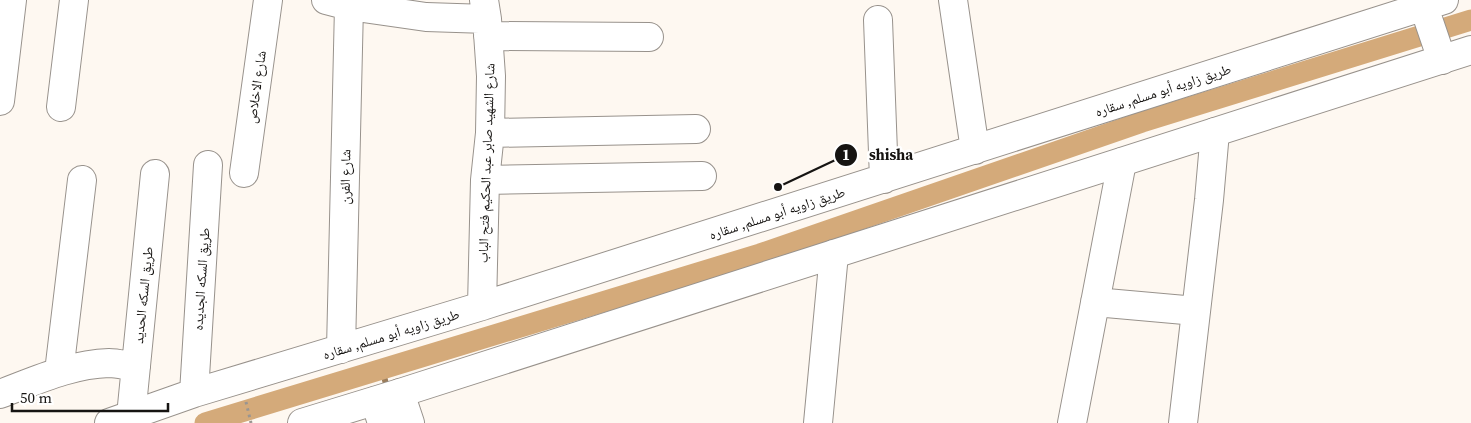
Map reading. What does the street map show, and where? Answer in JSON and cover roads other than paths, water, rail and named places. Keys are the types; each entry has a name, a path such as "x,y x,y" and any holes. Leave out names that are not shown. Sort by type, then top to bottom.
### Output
{"street":[{"path":"0,101 12,0"},
{"path":"61,107 74,0"},
{"name":"شارع الاخلاص","path":"244,173 268,0"},
{"path":"952,0 975,150"},
{"path":"338,3 425,9 649,38"},
{"name":"شارع الفرن","path":"338,3 341,349"},
{"path":"1430,7 1440,54"},
{"name":"طريق زاويه أبو مسلم, سقاره","path":"120,419 194,393 482,306 1430,7"},
{"name":"شارع الشهيد صابر عبد الحكيم فتح الباب","path":"482,306 485,180 490,133 491,76 486,18"},
{"path":"878,20 884,179"},
{"path":"306,422 386,406 834,254 1215,132 1440,54 1471,50"},
{"path":"490,133 696,128"},
{"path":"1183,423 1215,132"},
{"path":"1072,423 1122,162"},
{"name":"طريق السكه الجديده","path":"194,393 208,165"},
{"name":"طريق السكه الحديد","path":"120,419 136,367 155,174"},
{"path":"485,180 702,176"},
{"path":"59,372 82,180"},
{"path":"818,423 834,254"},
{"path":"1095,302 1196,311"},
{"path":"0,394 59,372 84,365 110,363 136,367"},
{"path":"386,406 410,423"}],"waterway":[{"path":"205,423 760,254 1142,122 1471,20"},
{"path":"382,369 386,384"}],"place":[{"name":"shisha","path":"778,187"}]}
